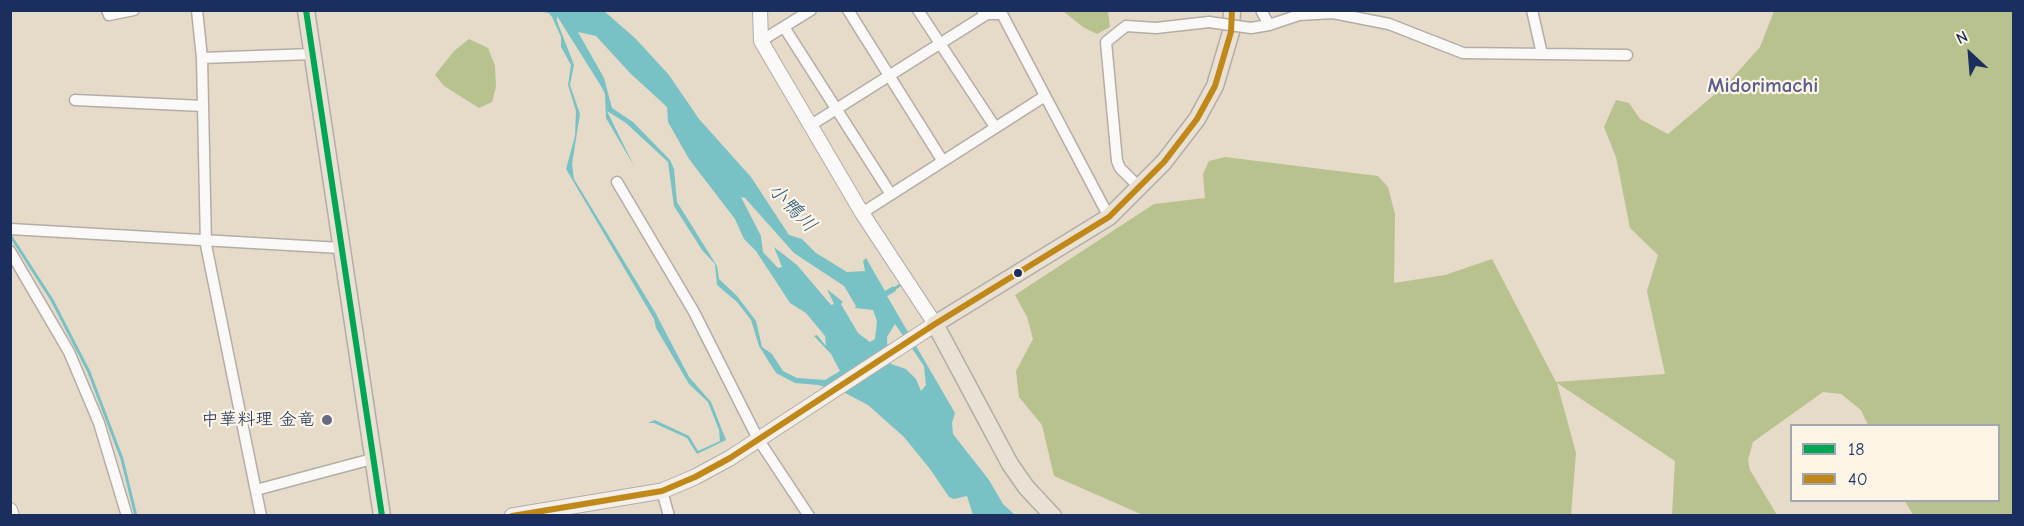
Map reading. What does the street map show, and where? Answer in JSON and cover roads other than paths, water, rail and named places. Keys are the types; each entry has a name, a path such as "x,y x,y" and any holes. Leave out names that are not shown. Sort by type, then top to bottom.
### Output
{"main road":[{"path":"306,10 382,516"},
{"path":"512,516 662,491 704,472 935,324 1109,217 1164,162 1184,138 1211,94 1225,54 1232,10"},
{"path":"935,324 1010,464 1026,487 1053,516"}],"street":[{"path":"106,10 110,15 134,10"},
{"path":"197,10 202,58 207,238 261,516"},
{"path":"760,10 761,41 862,213 935,324"},
{"path":"761,41 811,10"},
{"path":"848,10 942,160"},
{"path":"918,10 995,127"},
{"path":"1261,10 1269,25"},
{"path":"1532,10 1542,54"},
{"path":"811,125 890,77 985,12 1002,14 1109,217"},
{"path":"1139,187 1120,168 1117,161 1106,42 1126,26 1156,28 1209,22 1251,28 1307,13 1333,12 1389,24 1463,53 1627,55"},
{"path":"784,27 890,193"},
{"path":"202,58 312,54"},
{"path":"862,213 1045,96"},
{"path":"75,100 203,106"},
{"path":"617,182 694,312 809,516"},
{"path":"10,229 207,238 341,248"},
{"path":"10,251 69,352 99,423 127,516"},
{"path":"256,490 372,459"},
{"path":"662,491 669,516"},
{"path":"10,510 12,516"}],"water":[{"path":"535,11 604,11 635,38 669,75 699,119 751,177 789,235 802,239 816,253 847,272 865,271 863,261 866,258 885,291 893,286 896,291 887,296 955,413 952,423 953,434 989,480 1003,504 1015,515 973,515 967,496 954,499 949,497 904,437 868,405 845,393 818,385 795,383 776,373 759,346 751,320 737,302 717,285 715,264 702,250 674,206 668,162 626,123 607,111 634,166 606,118 605,94 601,86 557,16 574,65 570,85 580,114 572,164 574,179 655,312 689,377 711,402 726,440 697,454 687,438 654,423 648,423 655,420 689,436 698,451 720,441 719,430 708,402 689,384 656,328 654,319 566,169 575,136 576,111 568,85 571,65 561,47 561,37 549,13","holes":["578,32 596,36 630,73 667,107 668,122 689,159 735,219 744,239 756,251 790,303 806,313 825,336 826,346 817,335 814,336 831,354 840,371 825,380 797,378 783,371 772,354 762,347 756,321 737,296 719,279 717,266 677,202 674,169 670,160 633,122 612,108 604,78","741,197 745,198 794,253 844,286 855,308 873,310 877,321 875,339 870,342 858,333 841,304 843,302 827,289 834,304 831,305 797,265 774,247 782,267 778,268 763,252 761,236","895,324 924,366 926,385 921,391 916,379 906,369 888,363 887,337"]}],"waterway":[{"path":"10,235 52,300 89,372 122,459 136,516"},
{"path":"891,291 903,283"}],"place":[{"name":"中華料理 金竜","path":"327,420"}],"district":[{"name":"Midorimachi","path":"1763,86"}],"water label":[{"name":"小鴨川","path":"792,208"}]}
